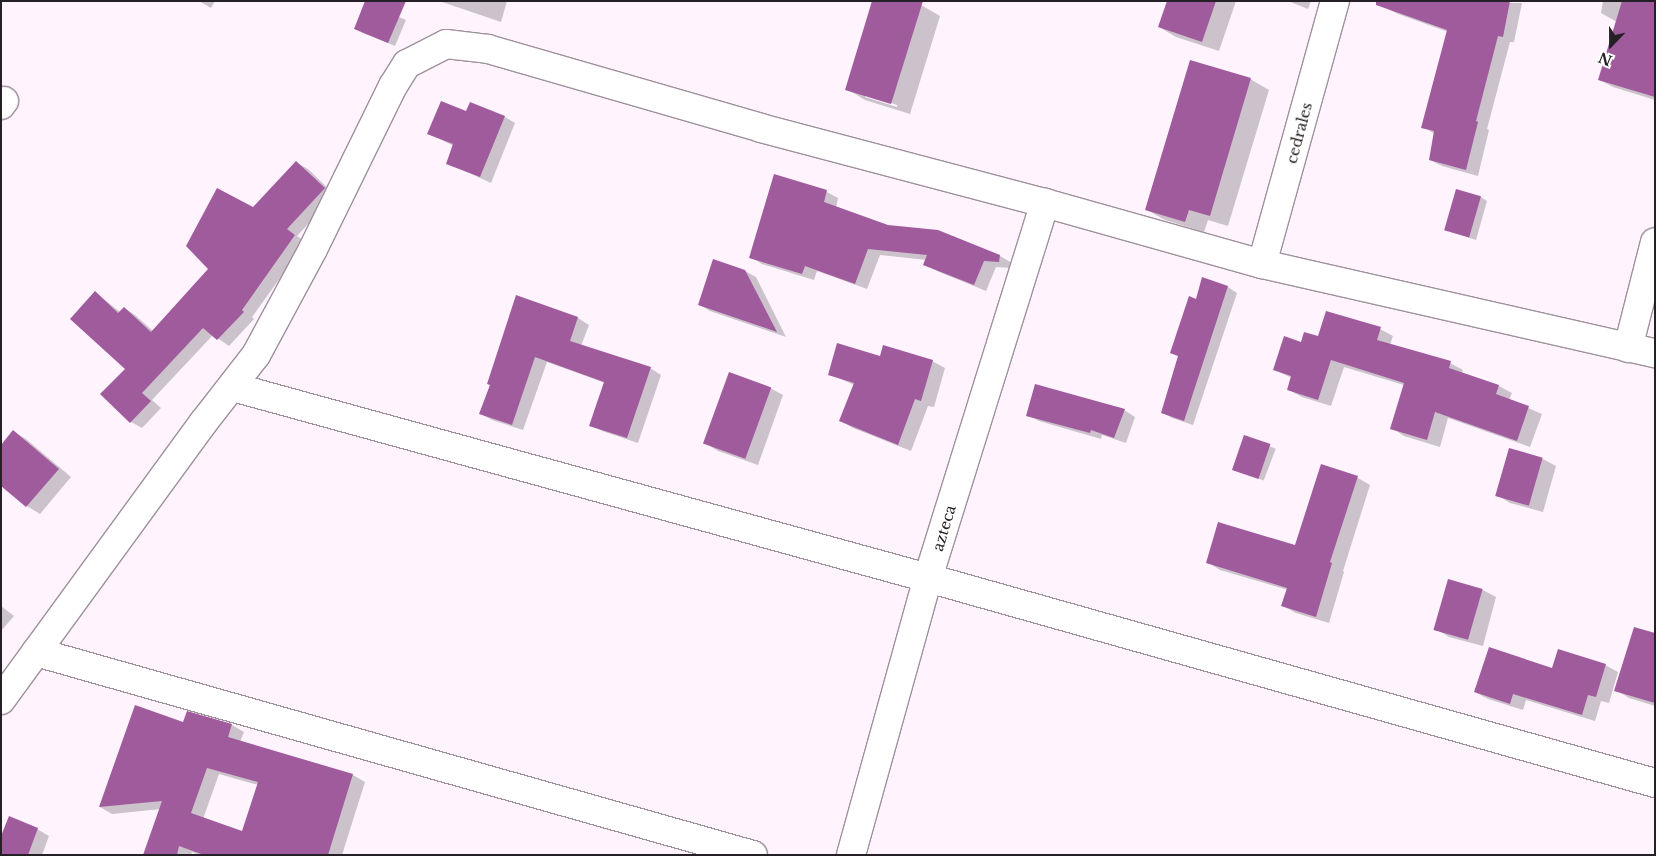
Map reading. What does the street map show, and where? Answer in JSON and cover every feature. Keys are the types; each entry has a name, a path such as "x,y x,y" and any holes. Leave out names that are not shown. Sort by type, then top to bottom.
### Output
{"street":[{"name":"cedrales","path":"1262,264 1335,1"},
{"path":"1,700 256,355 314,248 393,86 407,64 446,44 488,50 761,128 1045,203 1262,264 1655,354"},
{"name":"azteca","path":"851,855 928,578 1045,203"},
{"path":"1628,348 1655,242"},
{"path":"232,387 928,578 1655,783"},
{"path":"36,652 753,855"}],"building":[{"path":"365,1 406,1 388,43 354,29"},
{"path":"872,1 923,1 891,104 845,90"},
{"path":"1167,1 1216,1 1202,42 1158,27"},
{"path":"1376,1 1510,1 1503,37 1498,36 1476,121 1478,122 1466,170 1429,160 1434,131 1421,128 1447,30 1376,5"},
{"path":"1622,1 1655,1 1655,97 1598,80"},
{"path":"1190,60 1251,78 1210,216 1189,210 1185,222 1145,210"},
{"path":"441,101 466,111 470,102 505,116 480,177 446,164 453,144 427,134"},
{"path":"296,161 325,188 287,229 295,235 242,310 244,312 217,340 203,328 142,393 151,401 130,423 100,394 125,369 70,319 95,291 118,313 124,307 151,332 208,269 186,246 217,188 253,207"},
{"path":"774,174 827,190 824,202 888,225 938,230 1000,255 999,262 984,261 974,285 923,265 927,255 868,249 855,284 805,266 802,274 749,258"},
{"path":"1456,189 1481,196 1469,238 1444,230"},
{"path":"713,259 745,270 777,332 698,305"},
{"path":"1202,277 1228,286 1184,421 1161,413 1178,356 1170,353 1189,296 1196,299"},
{"path":"516,295 578,317 570,341 651,367 627,438 589,426 604,382 535,357 512,425 479,414 490,385 487,384"},
{"path":"1326,311 1381,327 1377,340 1451,361 1449,368 1499,385 1496,394 1529,406 1517,441 1435,412 1427,440 1390,429 1404,383 1331,360 1318,400 1287,390 1291,376 1273,370 1284,336 1301,342 1304,332 1318,336"},
{"path":"837,343 880,356 883,345 933,360 921,401 915,399 898,445 839,421 854,383 828,375"},
{"path":"729,372 771,387 745,459 703,443"},
{"path":"1035,384 1125,409 1114,438 1091,430 1090,433 1026,416"},
{"path":"13,430 59,469 26,507 1,486 1,445"},
{"path":"1244,435 1270,444 1258,479 1232,470"},
{"path":"1509,448 1543,458 1529,506 1495,496"},
{"path":"1321,464 1358,476 1330,562 1332,563 1316,617 1281,606 1287,588 1206,563 1218,522 1295,545"},
{"path":"1448,579 1483,589 1468,640 1433,630"},
{"path":"1634,627 1655,633 1655,703 1614,691"},
{"path":"1489,647 1552,668 1558,649 1606,664 1596,697 1588,695 1582,715 1513,694 1510,704 1474,692"},
{"path":"135,705 183,722 187,711 232,724 228,737 353,774 328,855 204,855 179,846 177,855 143,855 162,801 99,807","holes":["207,768 258,782 242,831 191,813"]},
{"path":"9,816 38,828 28,855 1,855 1,836"}]}
